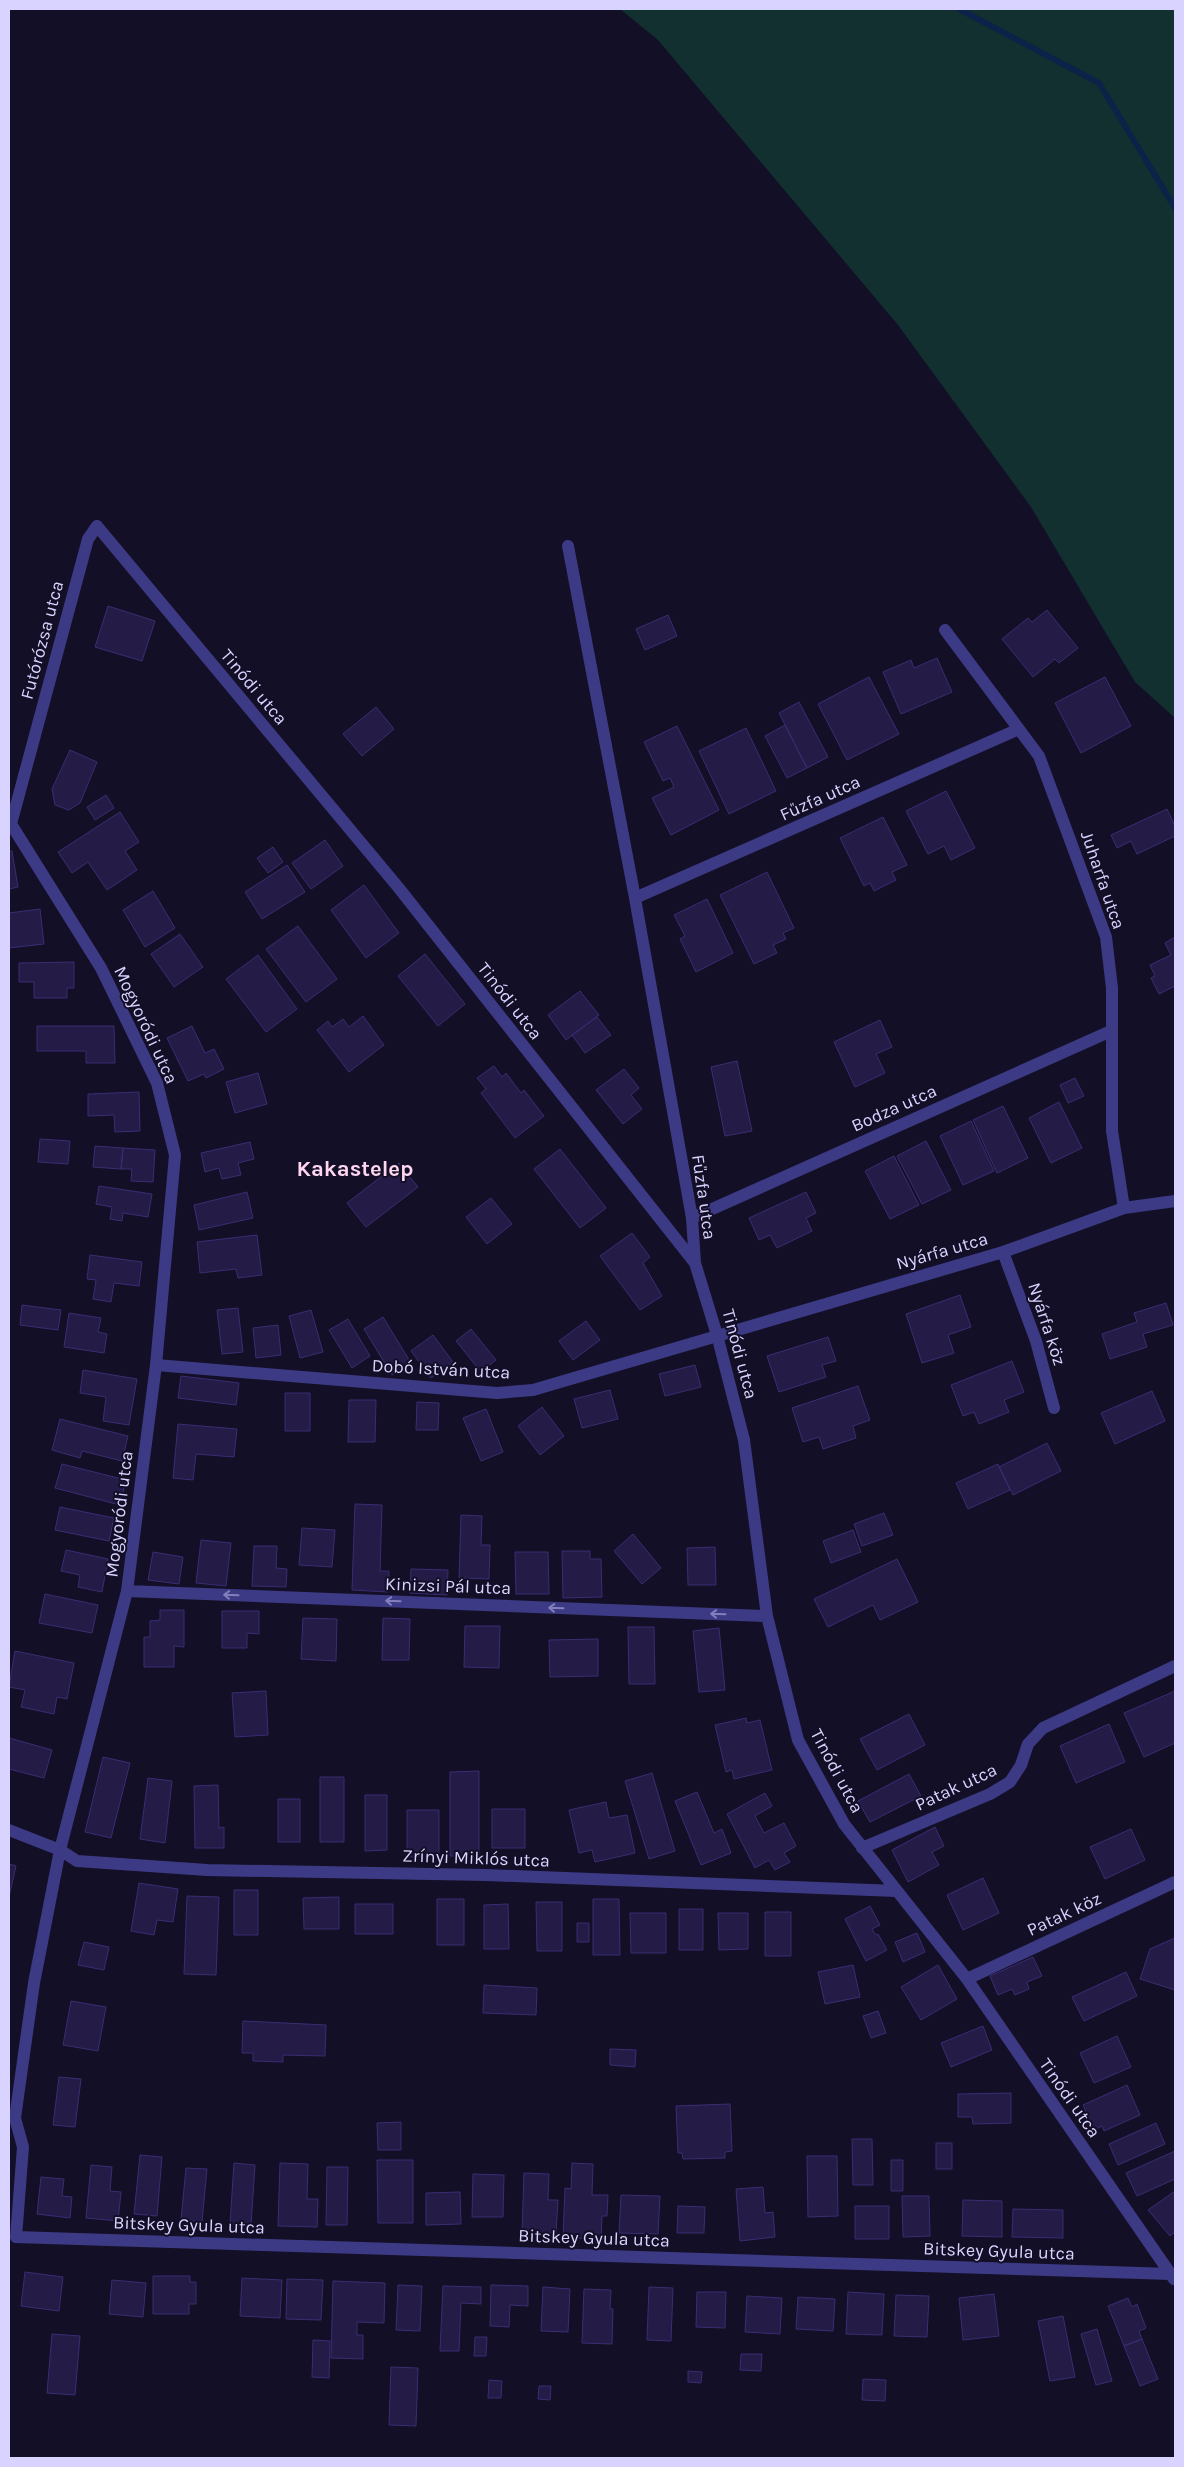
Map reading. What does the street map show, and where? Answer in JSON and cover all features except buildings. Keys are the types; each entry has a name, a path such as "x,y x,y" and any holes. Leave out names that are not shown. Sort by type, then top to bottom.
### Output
{"street":[{"name":"Futórózsa utca","path":"10,824 88,539 97,526"},
{"name":"Tinódi utca","path":"97,526 398,887 694,1263 717,1334 744,1440 767,1616 798,1740 844,1824 967,1979 1173,2277"},
{"name":"Fűzfa utca","path":"568,546 635,898 692,1218 694,1263"},
{"name":"Juharfa utca","path":"945,630 1039,756 1106,937 1112,988 1112,1131 1124,1208"},
{"name":"Fűzfa utca","path":"635,898 1019,729"},
{"name":"Mogyoródi utca","path":"10,824 101,968 157,1083 175,1155 156,1364 127,1591 60,1850 34,1983 12,2120 23,2147 16,2237"},
{"name":"Bodza utca","path":"692,1218 1111,1031"},
{"name":"Nyárfa utca","path":"717,1334 1003,1252 1124,1208 1174,1205"},
{"name":"Nyárfa köz","path":"1003,1252 1036,1341 1054,1408"},
{"name":"Dobó István utca","path":"156,1364 497,1393 533,1390 717,1334"},
{"name":"Kinizsi Pál utca","path":"127,1591 767,1616"},
{"name":"Patak utca","path":"862,1848 990,1794 1010,1782 1021,1765 1028,1744 1043,1728 1175,1666"},
{"name":"Zrínyi Miklós utca","path":"9,1830 60,1850 77,1861 207,1870 486,1876 896,1891"},
{"name":"Patak köz","path":"967,1979 1175,1882"},
{"name":"Bitskey Gyula utca","path":"16,2237 1173,2277"}],"green space":[{"path":"620,9 1175,9 1175,718 1135,682 1031,507 898,325 658,40"}],"waterway":[{"path":"959,9 1099,83 1175,208"}],"district":[{"name":"Kakastelep","path":"355,1168"}]}
